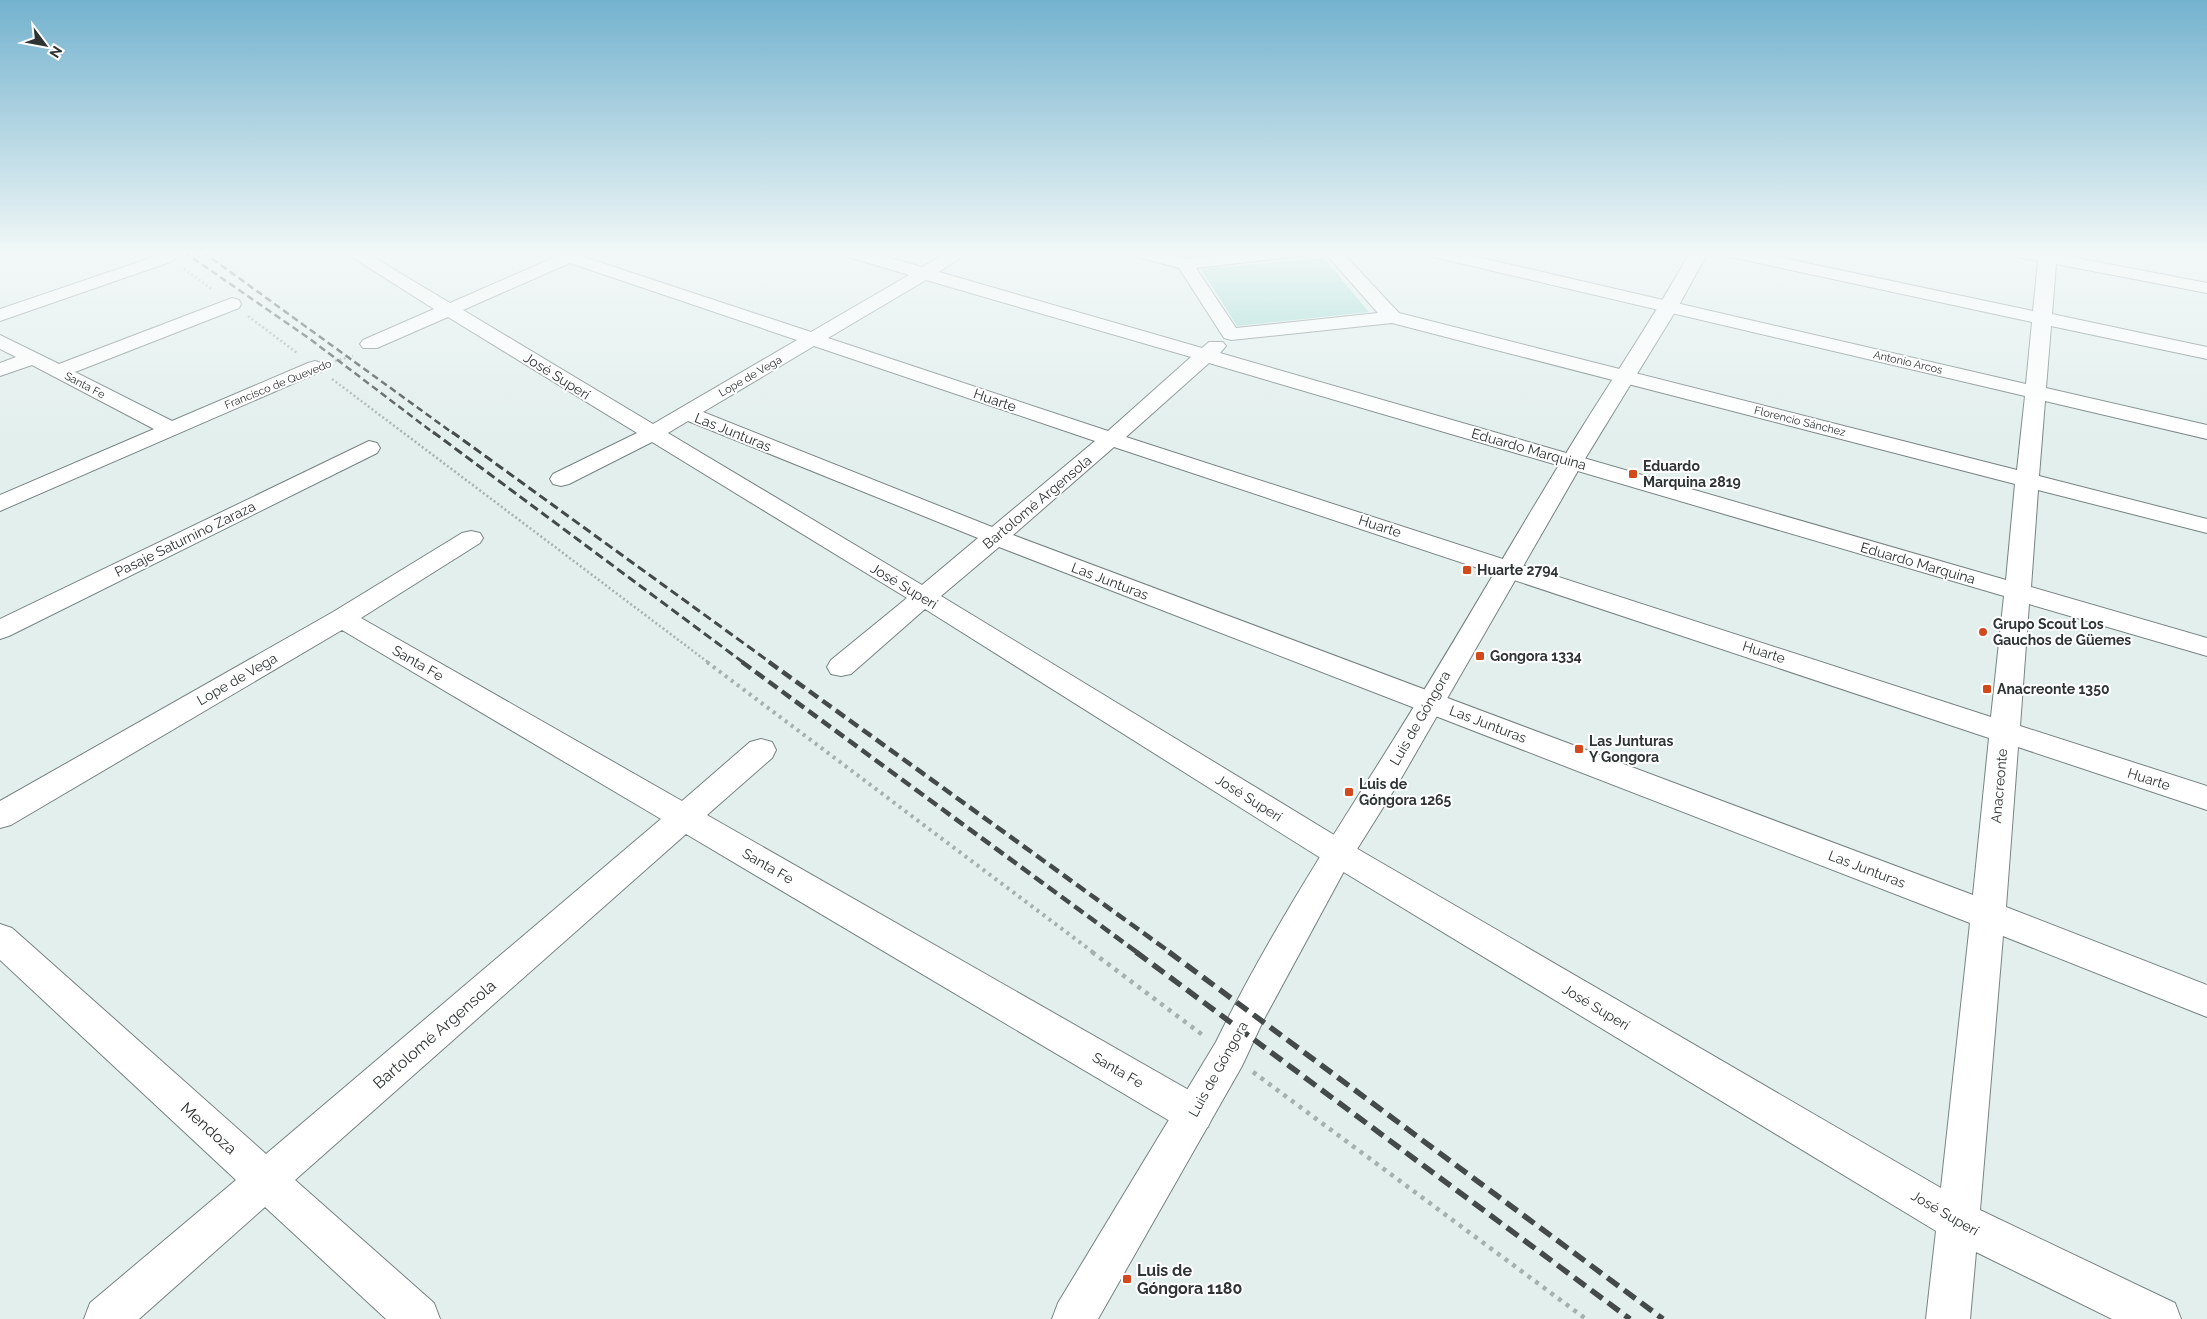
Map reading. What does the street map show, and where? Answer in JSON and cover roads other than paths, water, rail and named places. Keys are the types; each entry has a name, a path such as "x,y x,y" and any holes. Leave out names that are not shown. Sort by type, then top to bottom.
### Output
{"street":[{"path":"59,371 207,314"},
{"path":"370,344 445,314"},
{"name":"José Superí","path":"455,314 651,434 924,597 1338,853 1958,1221 2159,1319"},
{"name":"Huarte","path":"741,314 1111,439 1510,568 2207,798"},
{"name":"Lope de Vega","path":"561,479 651,434 857,314"},
{"name":"Eduardo Marquina","path":"1061,314 2207,647"},
{"path":"1218,314 1231,334"},
{"path":"1388,314 1392,318"},
{"name":"Luis de Góngora","path":"1074,1319 1228,1054 1250,1010 1338,853 1388,774 1428,701 1510,568 1624,376 1665,314"},
{"name":"Antonio Arcos","path":"1697,314 2207,432"},
{"path":"2022,314 2207,352"},
{"name":"Anacreonte","path":"1948,1319 1988,915 2034,392 2043,314"},
{"name":"Florencio Sánchez","path":"1231,334 1392,318 2207,526"},
{"name":"Bartolomé Argensola","path":"841,667 1111,439 1231,334"},
{"name":"Santa Fe","path":"0,341 170,429"},
{"path":"0,370 33,358"},
{"name":"Francisco de Quevedo","path":"0,504 315,367"},
{"name":"Las Junturas","path":"686,413 996,537 1988,915 2207,1001"},
{"name":"Pasaje Saturnino Zaraza","path":"0,630 369,448"},
{"name":"Lope de Vega","path":"0,816 342,618 471,538"},
{"name":"Santa Fe","path":"342,618 1194,1114"},
{"name":"Bartolomé Argensola","path":"106,1319 761,750"},
{"name":"Mendoza","path":"0,938 418,1319"}],"railway":[{"path":"273,314 310,339 435,434"},
{"path":"288,314 454,434"},
{"path":"433,432 744,663"},
{"path":"452,432 771,663"},
{"path":"742,662 1138,953"},
{"path":"769,662 1171,953"},
{"path":"1136,952 1630,1319"},
{"path":"1169,952 1663,1319"}],"place":[{"name":"Eduardo Marquina 2819","path":"1633,474"},
{"name":"Huarte 2794","path":"1467,570"},
{"name":"Grupo Scout Los Gauchos de Güemes","path":"1983,632"},
{"name":"Gongora 1334","path":"1480,656"},
{"name":"Anacreonte 1350","path":"1987,689"},
{"name":"Las Junturas Y Gongora","path":"1579,749"},
{"name":"Luis de Góngora 1265","path":"1349,792"},
{"name":"Luis de Góngora 1180","path":"1127,1279"}]}
